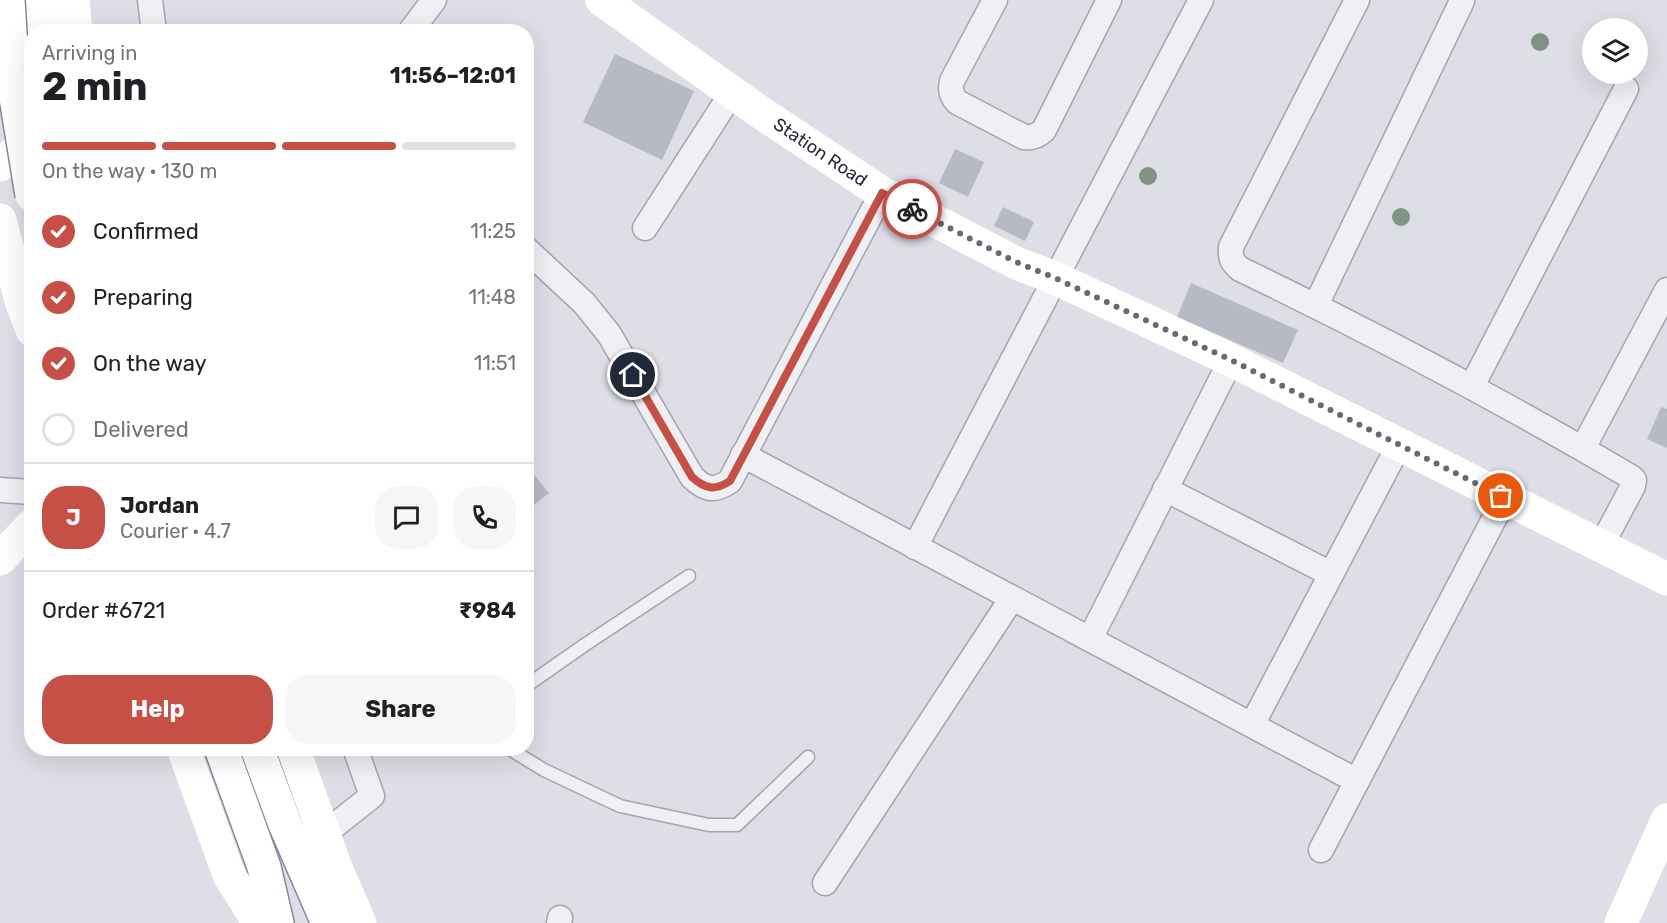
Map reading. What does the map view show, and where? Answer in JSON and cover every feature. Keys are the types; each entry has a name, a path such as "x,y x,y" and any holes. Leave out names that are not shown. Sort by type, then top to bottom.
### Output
{"main road":[{"path":"8,0 12,79 24,149"},
{"path":"42,0 44,24"},
{"path":"74,0 76,24"},
{"name":"Station Road","path":"602,0 757,110 882,193 1016,262 1231,360 1501,496 1506,496 1667,579"},
{"path":"0,165 17,151 24,149"},
{"path":"14,242 24,309"},
{"path":"0,559 24,534"},
{"path":"186,756 229,875 259,923"},
{"path":"224,756 264,867 277,923"},
{"path":"260,756 285,824 328,923"},
{"path":"296,756 336,868 360,923"},
{"path":"1621,923 1667,820"}],"street":[{"path":"150,0 153,24"},
{"path":"416,24 434,0"},
{"path":"994,0 952,81 950,88 952,96 957,102 1030,138 1039,135 1044,130 1109,0"},
{"path":"915,548 1201,0"},
{"path":"1357,0 1231,247 1230,255 1233,263 1240,269 1316,305 1472,386 1634,480 1601,546"},
{"path":"1316,305 1462,1"},
{"path":"1472,386 1626,89"},
{"path":"645,228 733,91"},
{"path":"534,256 584,303 609,334 692,477 701,486 711,489 722,487 730,481 882,193"},
{"path":"1582,448 1667,290"},
{"path":"1090,639 1231,360"},
{"path":"1252,725 1399,445"},
{"path":"743,456 1358,781"},
{"path":"1166,489 1331,574"},
{"path":"0,490 24,492"},
{"path":"1321,850 1506,496"},
{"path":"825,883 1012,598"},
{"path":"324,834 372,796 358,756"}],"lane":[{"path":"534,680 689,576"},
{"path":"521,756 544,770 620,806 709,825 737,825 808,757"}],"building":[{"path":"615,54 694,91 662,160 583,122"},
{"path":"955,149 984,162 968,197 939,183"},
{"path":"1003,207 1034,222 1025,241 994,226"},
{"path":"1191,283 1298,330 1283,363 1177,317"},
{"path":"1661,407 1667,409 1667,448 1647,439"},
{"path":"534,475 549,493 534,505"}],"way so far":[{"path":"912,209 1016,262 1231,360 1501,496"}],"route":[{"path":"633,375 692,477 701,486 711,489 722,487 730,481 882,193 912,209"}]}
